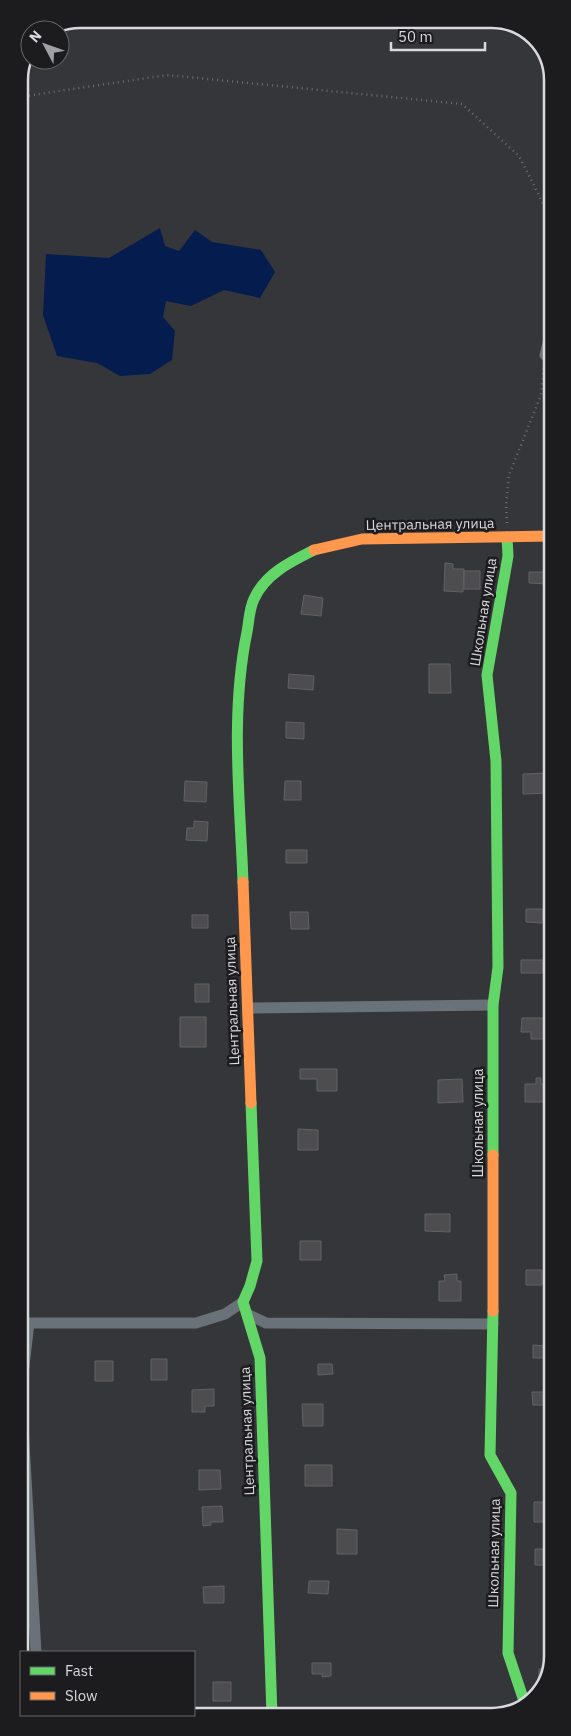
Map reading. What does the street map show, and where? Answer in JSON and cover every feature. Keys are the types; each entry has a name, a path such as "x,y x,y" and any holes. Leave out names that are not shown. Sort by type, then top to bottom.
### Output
{"street":[{"name":"Центральная улица","path":"272,1708 260,1358 243,1302 257,1261 237,726 240,660 253,600 261,586 272,574 292,560 316,549 362,539 544,536"},
{"name":"Школьная улица","path":"507,537 508,556 487,675 496,761 498,967 493,1005 493,1324 490,1455 511,1493 508,1653 522,1699"},
{"path":"248,1008 493,1005"},
{"path":"28,1323 196,1322 225,1314 243,1302"},
{"path":"247,1314 266,1323 493,1324"},
{"path":"28,1522 36,1651"}],"path":[{"path":"28,96 167,74 462,104 519,156 544,205"},
{"path":"507,537 506,505 509,475 541,395 544,378"}],"water":[{"path":"160,228 165,246 179,251 195,230 212,242 261,250 275,272 260,298 224,290 191,306 166,301 163,317 175,331 172,360 150,374 120,376 97,363 57,356 43,315 46,254 109,258"}],"building":[{"path":"445,563 453,564 453,569 464,569 463,592 444,591"},
{"path":"464,571 480,571 480,589 464,589"},
{"path":"529,572 544,572 544,584 529,583"},
{"path":"304,595 323,598 321,616 301,614"},
{"path":"429,664 450,664 451,693 429,693"},
{"path":"289,674 314,676 313,690 288,688"},
{"path":"286,722 304,723 304,739 286,738"},
{"path":"544,773 544,793 523,794 523,774"},
{"path":"185,781 207,782 206,802 184,801"},
{"path":"285,781 301,781 301,800 284,800"},
{"path":"194,821 208,822 207,841 186,840 187,828 194,828"},
{"path":"286,850 307,850 307,863 286,863"},
{"path":"526,909 543,909 542,923 526,922"},
{"path":"290,912 308,912 309,929 291,929"},
{"path":"192,915 208,915 208,928 192,928"},
{"path":"521,960 543,960 543,973 521,973"},
{"path":"195,984 209,984 209,1002 195,1002"},
{"path":"180,1017 206,1017 206,1047 180,1047"},
{"path":"522,1018 544,1018 544,1039 531,1039 531,1032 521,1032"},
{"path":"300,1069 337,1069 337,1091 317,1091 317,1079 300,1079"},
{"path":"536,1078 541,1078 541,1084 544,1084 544,1102 525,1102 525,1084 536,1084"},
{"path":"462,1079 463,1102 438,1103 438,1080"},
{"path":"298,1129 318,1130 318,1150 298,1150"},
{"path":"425,1214 450,1214 450,1232 425,1231"},
{"path":"300,1241 321,1241 321,1260 300,1260"},
{"path":"526,1270 542,1270 542,1285 526,1285"},
{"path":"457,1274 457,1281 461,1281 461,1301 439,1301 439,1281 445,1281 444,1275"},
{"path":"533,1345 544,1346 544,1358 533,1358"},
{"path":"151,1359 167,1359 167,1380 151,1380"},
{"path":"95,1361 113,1361 113,1381 95,1381"},
{"path":"318,1364 332,1364 333,1374 318,1375"},
{"path":"214,1389 214,1406 205,1406 205,1412 192,1412 192,1390"},
{"path":"532,1392 544,1392 544,1405 533,1405"},
{"path":"302,1404 323,1404 323,1426 303,1426"},
{"path":"305,1465 332,1465 332,1486 305,1486"},
{"path":"199,1470 220,1470 221,1489 199,1490"},
{"path":"534,1502 544,1502 544,1522 534,1522"},
{"path":"222,1506 223,1522 211,1522 211,1525 203,1526 202,1507"},
{"path":"337,1529 357,1530 357,1554 337,1554"},
{"path":"535,1549 544,1549 544,1565 535,1565"},
{"path":"309,1581 329,1581 328,1594 308,1593"},
{"path":"224,1586 224,1603 204,1603 203,1587"},
{"path":"312,1663 331,1663 331,1676 322,1677 323,1674 312,1674"},
{"path":"213,1682 231,1682 231,1701 213,1701"}],"traffic: fast":[{"path":"493,1155 493,1005 498,967 496,761 487,675 508,556 507,537"},
{"path":"243,882 237,725 242,663 250,611 259,590 271,576 287,564 314,550"},
{"path":"251,1103 257,1261 243,1302 260,1358 272,1708"},
{"path":"493,1311 490,1455 511,1493 508,1653 523,1698"}],"traffic: slow":[{"path":"314,550 362,539 544,536"},
{"path":"243,882 251,1103"},
{"path":"493,1155 493,1311"}]}
